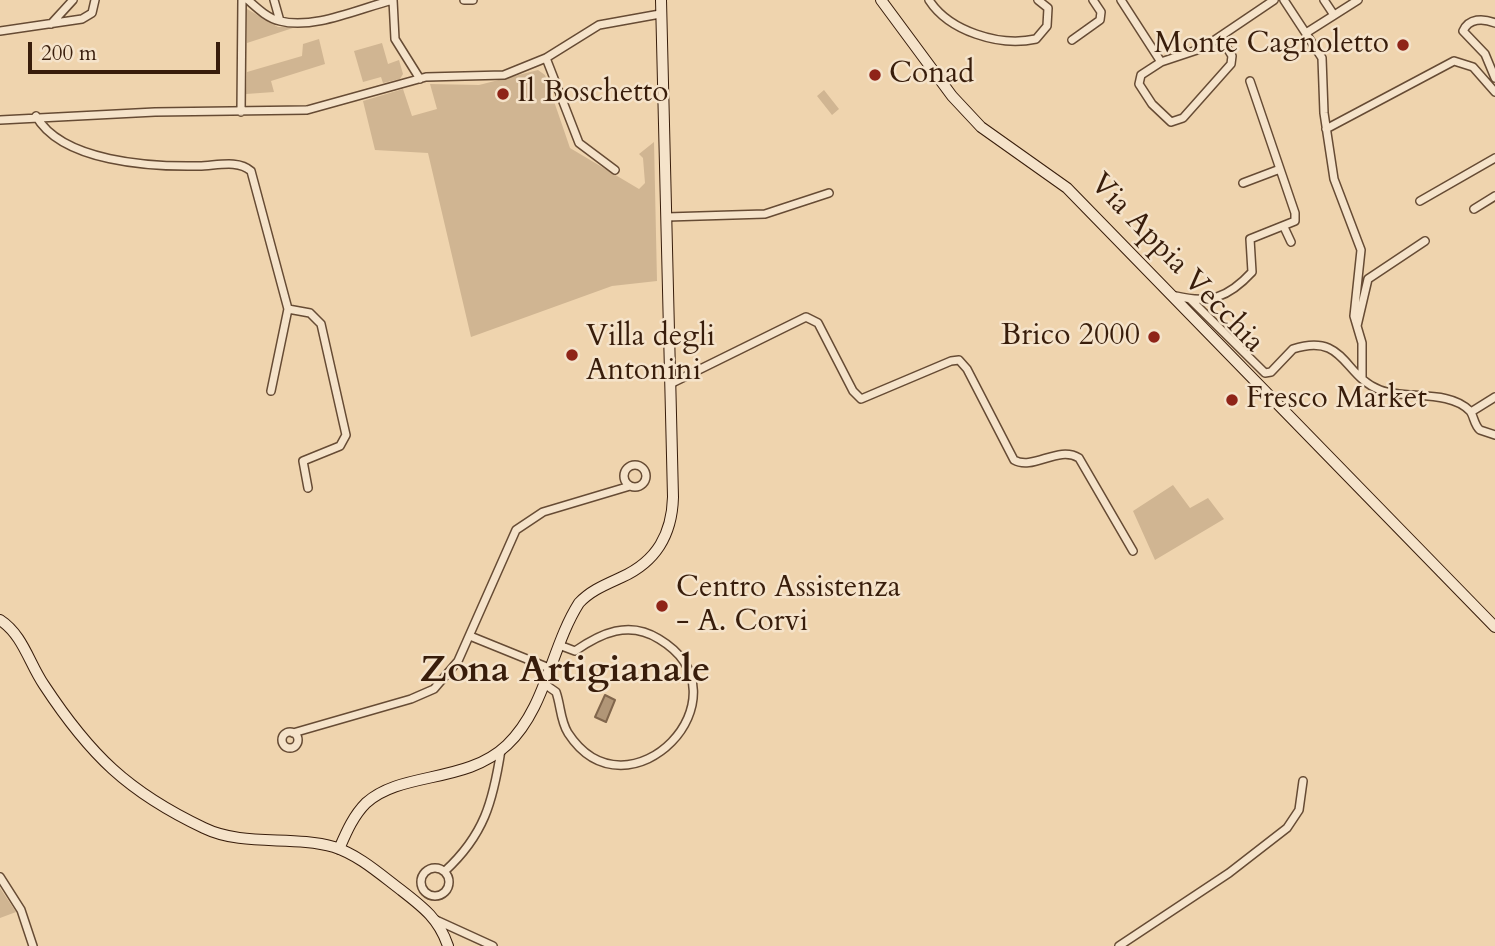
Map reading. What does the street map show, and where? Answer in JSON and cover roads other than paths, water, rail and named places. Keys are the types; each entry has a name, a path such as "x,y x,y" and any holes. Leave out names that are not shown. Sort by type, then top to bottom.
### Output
{"street":[{"path":"51,24 73,0"},
{"path":"0,31 88,17 94,8 95,0"},
{"path":"241,112 242,0"},
{"path":"248,0 280,21 316,20 393,0 395,39 419,79"},
{"path":"274,0 280,21"},
{"path":"464,0 473,0"},
{"path":"339,849 354,818 376,796 402,786 465,770 501,750 526,722 559,645 583,598 642,565 658,551 666,537 673,497 661,0"},
{"name":"Via Appia Vecchia","path":"881,0 940,81 981,127 1067,188 1176,296 1316,446 1495,627"},
{"path":"929,0 943,18 967,30 994,38 1021,40 1036,39 1047,26 1048,8 1038,0"},
{"path":"1072,40 1100,20 1101,12 1093,0"},
{"path":"1133,0 1122,2 1161,62"},
{"path":"1221,38 1231,55 1231,63 1179,121 1171,122 1140,87 1139,80 1161,62 1194,52 1221,38 1274,0"},
{"path":"1284,0 1322,58 1326,129 1337,191 1361,250 1354,314 1363,349 1362,377"},
{"path":"1324,0 1334,15"},
{"path":"1306,33 1358,0"},
{"path":"0,120 307,110 419,79 494,77 545,58 602,24 660,14"},
{"path":"1494,85 1485,54 1463,31 1467,25 1479,20 1495,23"},
{"path":"545,58 579,144 615,170"},
{"path":"1326,129 1454,61 1473,67 1494,85"},
{"path":"1176,296 1212,300 1246,277 1254,267 1248,245 1250,239 1284,228 1293,223 1296,217 1250,81"},
{"path":"36,117 55,138 95,155 171,166 239,165 250,170 288,309 271,391"},
{"path":"1420,201 1495,158"},
{"path":"1243,183 1280,169"},
{"path":"667,217 765,214 829,193"},
{"path":"1474,209 1495,196"},
{"path":"1284,228 1291,242"},
{"path":"1357,327 1368,279 1425,241"},
{"path":"1191,299 1265,373 1271,372 1293,349 1319,346 1338,352 1362,377 1384,391 1438,399 1471,412"},
{"path":"288,309 310,313 320,323 346,435 340,446 303,461 308,488"},
{"path":"670,384 806,317 818,323 853,391 860,398 869,398 949,361 959,360 967,369 1014,460 1022,463 1067,453 1079,458 1133,551"},
{"path":"1471,412 1495,397"},
{"path":"1471,412 1476,427 1495,435"},
{"path":"293,733 427,694 450,674 470,636 508,542 521,525 539,513 631,486"},
{"path":"0,620 16,635 40,679 76,728 109,767 135,790 216,834 306,842 339,849 375,870 436,920 493,946"},
{"path":"543,683 556,692 562,721 571,736 586,751 606,761 630,764 655,756 674,742 687,723 692,702 689,676 675,651 659,639 642,631 622,630 597,636 575,651 559,645"},
{"path":"470,636 549,668"},
{"path":"445,871 470,847 479,831 494,791 501,750"},
{"path":"1119,946 1232,871 1287,828 1298,812 1303,781"},
{"path":"436,867 445,871 449,878 447,890 436,896 424,891 421,877 427,870 436,867"},
{"path":"0,877 21,910 33,946"},
{"path":"436,920 448,946"}],"place":[{"name":"Monte Cagnoletto","path":"1403,45"},
{"name":"Conad","path":"875,75"},
{"name":"Il Boschetto","path":"503,94"},
{"name":"Brico 2000","path":"1154,337"},
{"name":"Villa degli Antonini","path":"572,355"},
{"name":"Fresco Market","path":"1232,400"},
{"name":"Centro Assistenza - A. Corvi","path":"662,606"}],"district":[{"name":"Zona Artigianale","path":"565,672"}]}
